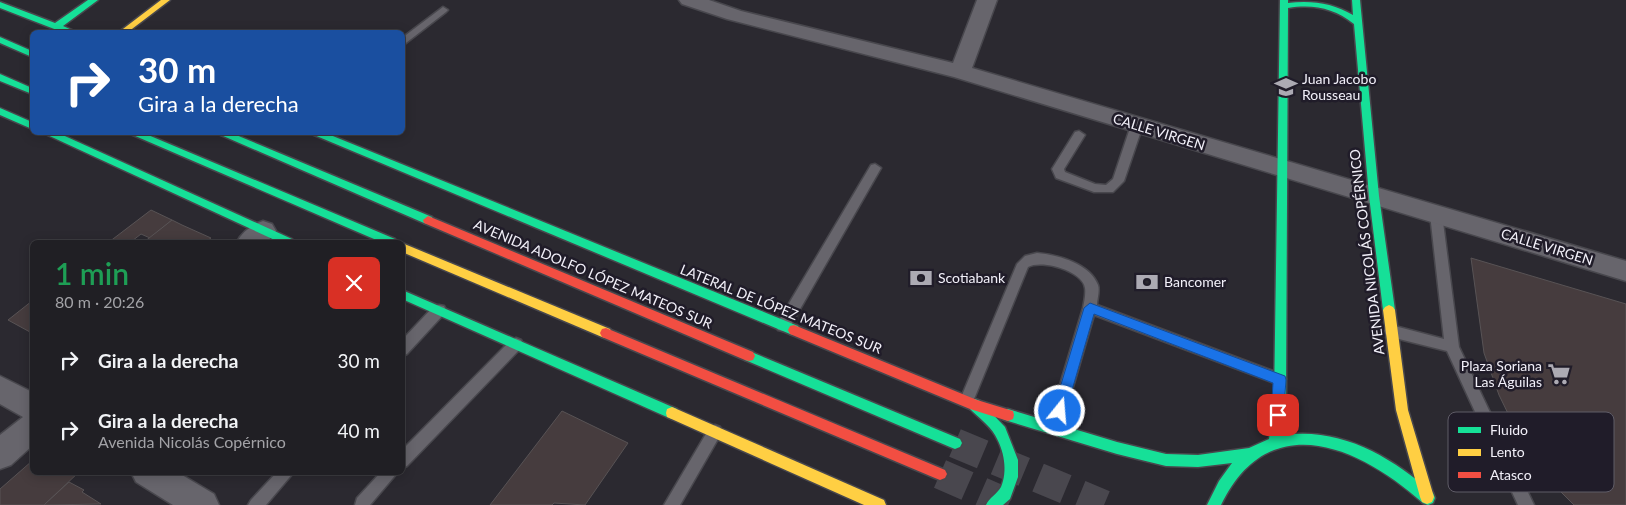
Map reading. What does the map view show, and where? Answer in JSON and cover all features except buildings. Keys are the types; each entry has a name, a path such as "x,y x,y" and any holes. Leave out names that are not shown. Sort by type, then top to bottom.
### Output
{"main road":[{"path":"56,27 94,0"},
{"path":"126,30 166,0"},
{"path":"1275,444 1280,380 1284,169 1284,3 1296,0 1324,2 1350,13 1359,24"},
{"name":"AVENIDA NICOLÁS COPÉRNICO","path":"1356,0 1374,196 1402,410 1430,501"},
{"path":"0,5 64,30"},
{"path":"0,40 30,53"},
{"path":"0,77 30,90"},
{"path":"0,111 30,125"},
{"path":"52,135 256,237 275,240"},
{"path":"138,135 386,240"},
{"name":"AVENIDA ADOLFO LÓPEZ MATEOS SUR","path":"227,135 955,443"},
{"name":"LATERAL DE LÓPEZ MATEOS SUR","path":"319,135 971,403 1117,448 1166,460 1198,461 1251,454"},
{"path":"405,248 940,474"},
{"path":"405,295 879,505"},
{"path":"971,403 1000,431 1011,460 1011,477 1005,494 993,505"},
{"path":"1214,505 1229,478 1251,454 1275,444 1308,438 1334,442 1370,453 1397,470 1430,501"}],"street":[{"name":"CALLE VIRGEN","path":"689,0 740,7 1626,271"},
{"path":"960,72 987,0"},
{"path":"0,389 30,406"},
{"path":"0,455 30,429"},
{"path":"151,475 203,505"}],"lane":[{"path":"405,41 443,10"},
{"path":"1079,135 1058,169 1060,175 1094,188 1109,190 1118,181 1137,125"},
{"path":"783,326 875,168"},
{"path":"1436,214 1452,347 1482,412"},
{"path":"971,403 1024,264 1027,261 1041,257 1084,273 1092,287 1090,308 1054,428"},
{"path":"1090,308 1280,380"},
{"path":"405,347 439,310"},
{"path":"1391,330 1452,347"},
{"path":"405,458 516,344"},
{"path":"672,505 715,432"},
{"path":"256,505 284,475"},
{"path":"362,503 389,475"},
{"path":"1520,492 1526,505"}],"tunnel":[{"path":"955,443 1104,505"},
{"path":"940,474 1011,505"}],"traffic: fast":[{"path":"56,27 94,0"},
{"path":"1275,444 1280,400 1284,0"},
{"path":"1356,0 1374,196 1389,310"},
{"path":"1284,6 1314,4 1333,8 1351,17 1359,24"},
{"path":"0,5 64,30"},
{"path":"0,40 30,53"},
{"path":"0,77 30,90"},
{"path":"0,111 30,125"},
{"path":"53,135 284,240"},
{"path":"138,135 386,240"},
{"path":"226,135 428,220"},
{"path":"319,135 794,330"},
{"path":"405,295 672,413"},
{"path":"749,356 955,443"},
{"path":"975,405 1000,431 1011,460 1011,477 1005,494 993,505"},
{"path":"1008,415 1117,448 1166,460 1198,461 1251,454"},
{"path":"1214,505 1231,474 1254,452 1279,442 1305,439 1344,445 1362,452 1396,472 1428,498"}],"traffic: slow":[{"path":"126,30 166,0"},
{"path":"405,248 606,333"},
{"path":"1389,310 1402,410 1427,497"},
{"path":"672,413 879,505"}],"traffic: jam":[{"path":"428,220 749,356"},
{"path":"794,330 975,405 1008,415"},
{"path":"606,333 940,474"}],"place":[{"name":"Juan Jacobo Rousseau","path":"1286,87"},
{"name":"Scotiabank","path":"921,278"},
{"name":"Bancomer","path":"1147,282"},
{"name":"Plaza Soriana Las Águilas","path":"1559,374"}],"route":[{"path":"1060,411 1090,308 1280,380 1278,415"}]}
